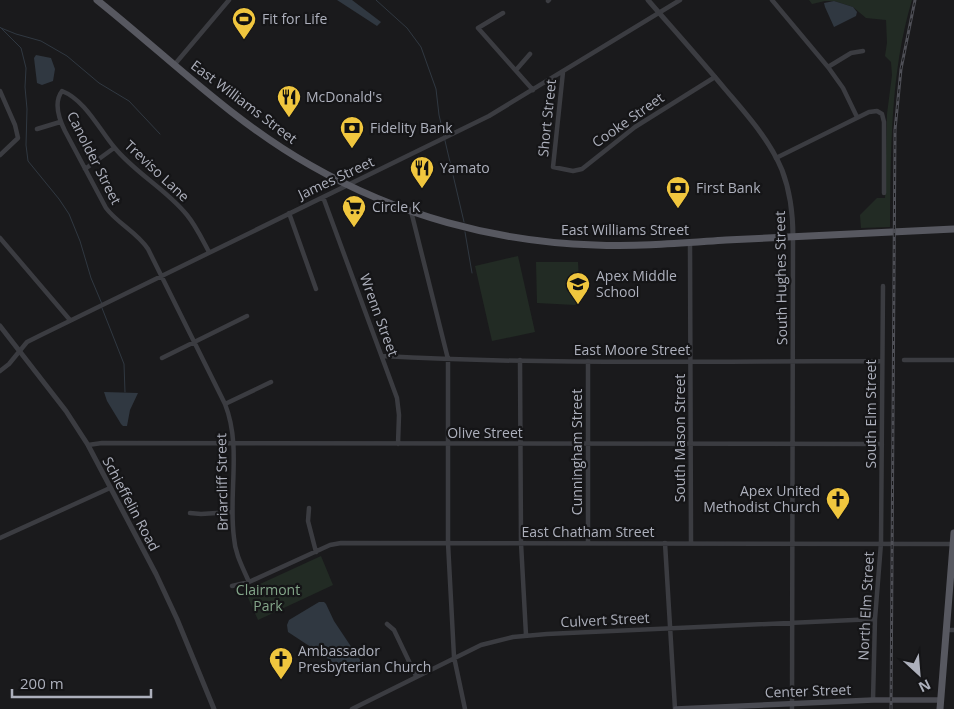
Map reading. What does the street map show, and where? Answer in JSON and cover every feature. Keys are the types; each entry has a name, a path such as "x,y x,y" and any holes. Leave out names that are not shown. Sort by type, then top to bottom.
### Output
{"main road":[{"name":"East Williams Street","path":"96,0 258,132 311,166 348,186 411,212 467,228 540,241 600,245 954,229"},
{"path":"940,709 954,533"},
{"name":"Center Street","path":"676,709 792,706 874,700 941,700"}],"street":[{"path":"175,64 229,0"},
{"name":"South Hughes Street","path":"648,0 760,131 776,158 788,190 793,237 792,706"},
{"name":"James Street","path":"0,371 9,364 27,342 489,116 680,0"},
{"path":"772,0 828,67 842,88 857,117"},
{"path":"503,13 478,28 533,90"},
{"path":"828,67 851,53 863,52"},
{"path":"516,70 530,54"},
{"name":"Short Street","path":"553,167 563,72"},
{"name":"Cooke Street","path":"553,167 573,171 582,169 634,127 715,77"},
{"path":"0,91 15,125 18,138 0,155"},
{"name":"Canolder Street","path":"62,91 57,103 60,122 106,208 144,242 162,275"},
{"name":"Treviso Lane","path":"62,91 79,103 114,148 132,166 181,208 197,229 209,252"},
{"path":"776,158 857,117 873,110 880,112 884,118 884,193"},
{"path":"37,129 60,122"},
{"path":"85,169 114,148"},
{"name":"Wrenn Street","path":"323,196 399,407 398,444"},
{"path":"411,212 448,359 448,543 454,657 465,709"},
{"path":"288,213 316,290"},
{"path":"0,238 70,320"},
{"name":"South Mason Street","path":"690,242 691,543"},
{"name":"Briarcliff Street","path":"162,275 231,418 234,443 232,512 234,543 249,582"},
{"name":"South Elm Street","path":"881,543 884,286"},
{"path":"162,358 247,316"},
{"name":"Schieffelin Road","path":"0,326 66,411 88,445 156,574 177,619 214,709"},
{"name":"East Moore Street","path":"382,356 588,361 882,361"},
{"path":"520,360 521,543 526,635"},
{"path":"904,360 954,360"},
{"name":"Cunningham Street","path":"588,361 588,542"},
{"path":"225,404 271,382"},
{"name":"Olive Street","path":"88,445 102,443 882,444"},
{"path":"0,538 110,488"},
{"path":"309,508 308,521 316,552"},
{"path":"190,513 232,512"},
{"name":"East Chatham Street","path":"232,586 249,582 330,545 341,543 954,544"},
{"path":"665,543 676,709"},
{"name":"North Elm Street","path":"874,700 875,619 881,543"},
{"name":"Culvert Street","path":"352,709 454,657 488,643 526,635 875,619"},
{"path":"387,624 394,630 416,676"},
{"path":"946,630 954,630"}],"green space":[{"path":"809,0 912,0 899,56 893,112 890,227 861,228 860,215 877,198 885,198 887,114 892,75 891,62 885,56 887,43 886,20 866,18 853,7 834,1 812,4"},
{"path":"518,256 535,332 492,341 475,266"},
{"path":"536,262 578,262 580,301 575,305 537,303"},
{"name":"Clairmont Park","path":"321,556 333,585 258,620 245,591"}],"shaded area":[{"path":"337,0 352,0 381,22 377,26"},
{"path":"834,1 853,7 857,12 856,16 834,27 824,3"},
{"path":"36,55 51,58 55,69 53,81 42,85 37,83 34,58"},
{"path":"104,392 138,393 130,410 127,426 121,424 107,401"},
{"path":"319,602 326,604 334,621 360,660 363,667 360,672 344,671 288,632 287,625 289,620"}],"waterway":[{"path":"376,0 407,28 421,47 436,89 439,115 464,222"},
{"path":"0,27 21,48 26,68 26,145 28,161 69,214 102,304"},
{"path":"1,28 41,41 67,56 99,83 129,101 160,134"},
{"path":"465,232 472,273"},
{"path":"102,308 124,364 125,392"}],"railway":[{"path":"891,709 895,130 901,69 915,0"}],"place":[{"name":"Fit for Life","path":"244,40"},
{"name":"McDonald's","path":"289,118"},
{"name":"Fidelity Bank","path":"352,149"},
{"name":"Yamato","path":"422,189"},
{"name":"First Bank","path":"678,209"},
{"name":"Circle K","path":"354,228"},
{"name":"Apex Middle School","path":"578,305"},
{"name":"Apex United Methodist Church","path":"838,520"},
{"name":"Ambassador Presbyterian Church","path":"281,680"}]}
